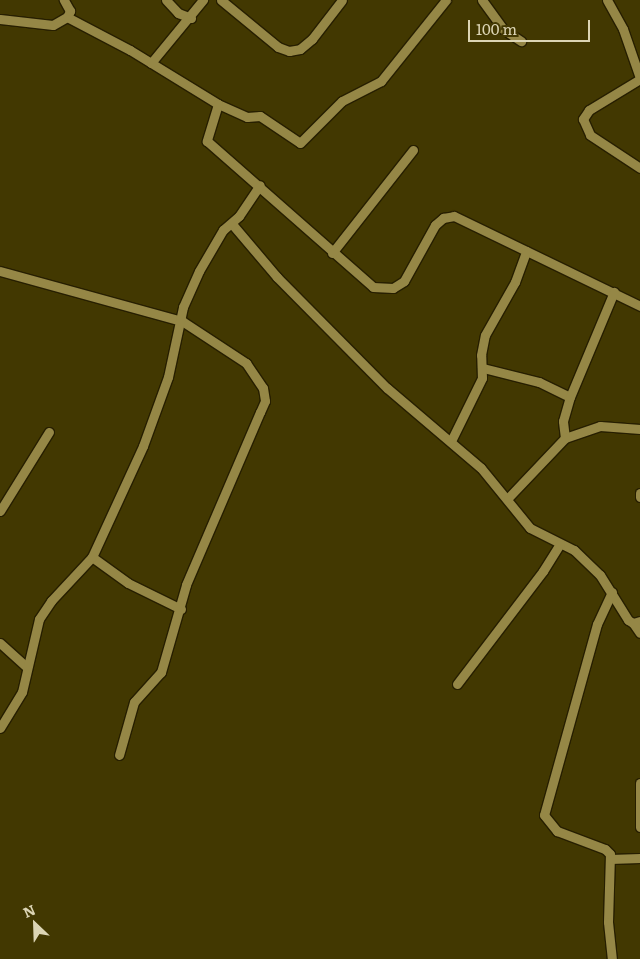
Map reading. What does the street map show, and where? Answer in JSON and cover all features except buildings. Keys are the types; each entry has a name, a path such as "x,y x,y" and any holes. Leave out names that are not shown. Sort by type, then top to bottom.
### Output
{"street":[{"path":"0,19 47,26 67,17 70,11 64,0"},
{"path":"166,0 178,12 191,18"},
{"path":"151,63 191,18 204,0"},
{"path":"221,0 278,46 289,51 300,49 312,40 342,0"},
{"path":"67,17 151,63 218,104 247,117 260,116 300,143 342,101 381,81 446,0"},
{"path":"482,0 503,29 520,41"},
{"path":"607,0 623,29 640,79 589,110 583,119 590,135 640,168"},
{"path":"218,104 207,140 260,185 332,253 373,287 385,289 404,281 435,225 443,218 454,216 640,306"},
{"path":"332,253 413,150"},
{"path":"0,728 22,692 35,631 44,609 92,557 143,446 168,377 182,321 183,307 210,250 223,230 232,224 260,185"},
{"path":"232,224 258,257 363,366 451,441 508,498 530,528 574,550 636,622 640,633"},
{"path":"451,441 482,378 481,355 485,335 515,282 526,251"},
{"path":"0,271 182,321 246,363 264,388 265,401 186,585 181,609 161,672 134,702 119,755"},
{"path":"565,438 563,421 570,397 614,292"},
{"path":"483,368 539,382 570,397"},
{"path":"508,498 565,438 600,426 640,429"},
{"path":"0,511 49,432"},
{"path":"457,684 544,571 560,544"},
{"path":"92,557 128,583 181,609"},
{"path":"612,592 597,624 544,815 557,831 605,849 610,859 608,922 612,959"},
{"path":"0,643 27,666"},
{"path":"640,783 640,827"},
{"path":"610,859 640,858"}]}
